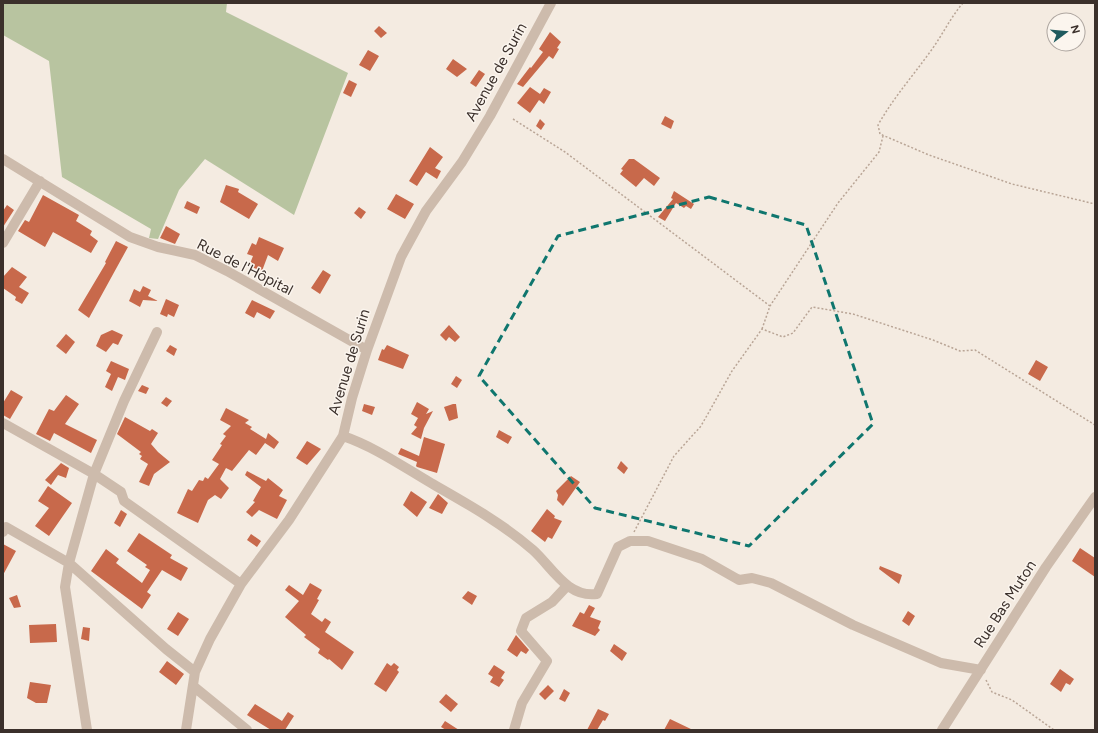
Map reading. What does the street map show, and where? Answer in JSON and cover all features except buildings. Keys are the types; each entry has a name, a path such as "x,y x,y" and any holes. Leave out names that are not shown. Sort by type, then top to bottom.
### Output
{"street":[{"name":"Avenue de Surin","path":"186,730 195,672 210,639 240,584 289,520 343,436 352,398 367,350 401,257 426,211 462,162 490,116 551,3"},
{"name":"Rue de l'Hôpital","path":"3,160 130,237 158,247 195,255 227,271 367,350"},
{"path":"3,243 40,182"},
{"path":"87,730 65,587 69,562 94,474 124,401 157,332"},
{"path":"3,422 94,474 121,492 124,501 240,584"},
{"path":"343,436 381,453 512,533 544,560 567,586 586,595 597,594 618,547 630,541 648,541 702,559 739,580 752,578 771,583 853,625 941,663 981,670"},
{"name":"Rue Bas Muton","path":"942,730 1046,567 1095,497"},
{"path":"3,532 6,527 69,562 161,644 195,672"},
{"path":"514,730 522,703 547,660 521,631 526,618 552,602 567,586"},
{"path":"193,686 247,730"}],"path":[{"path":"963,3 950,18 930,52 891,101 878,125 880,134 929,155 1012,184 1095,204"},
{"path":"513,119 565,152 770,306"},
{"path":"630,541 674,456 701,426 732,371 762,329 770,306 838,203 879,152 883,136"},
{"path":"762,329 783,337 793,333 812,307 853,314 933,340 960,351 975,350 1095,425"},
{"path":"981,670 992,692 1012,700 1054,730"}],"highlighted area":[{"path":"709,197 806,225 873,424 749,546 595,508 479,376 558,236"}],"green space":[{"path":"3,3 227,3 226,12 348,73 294,215 205,159 179,190 158,239 149,238 151,229 62,177 49,61 3,35"}]}
